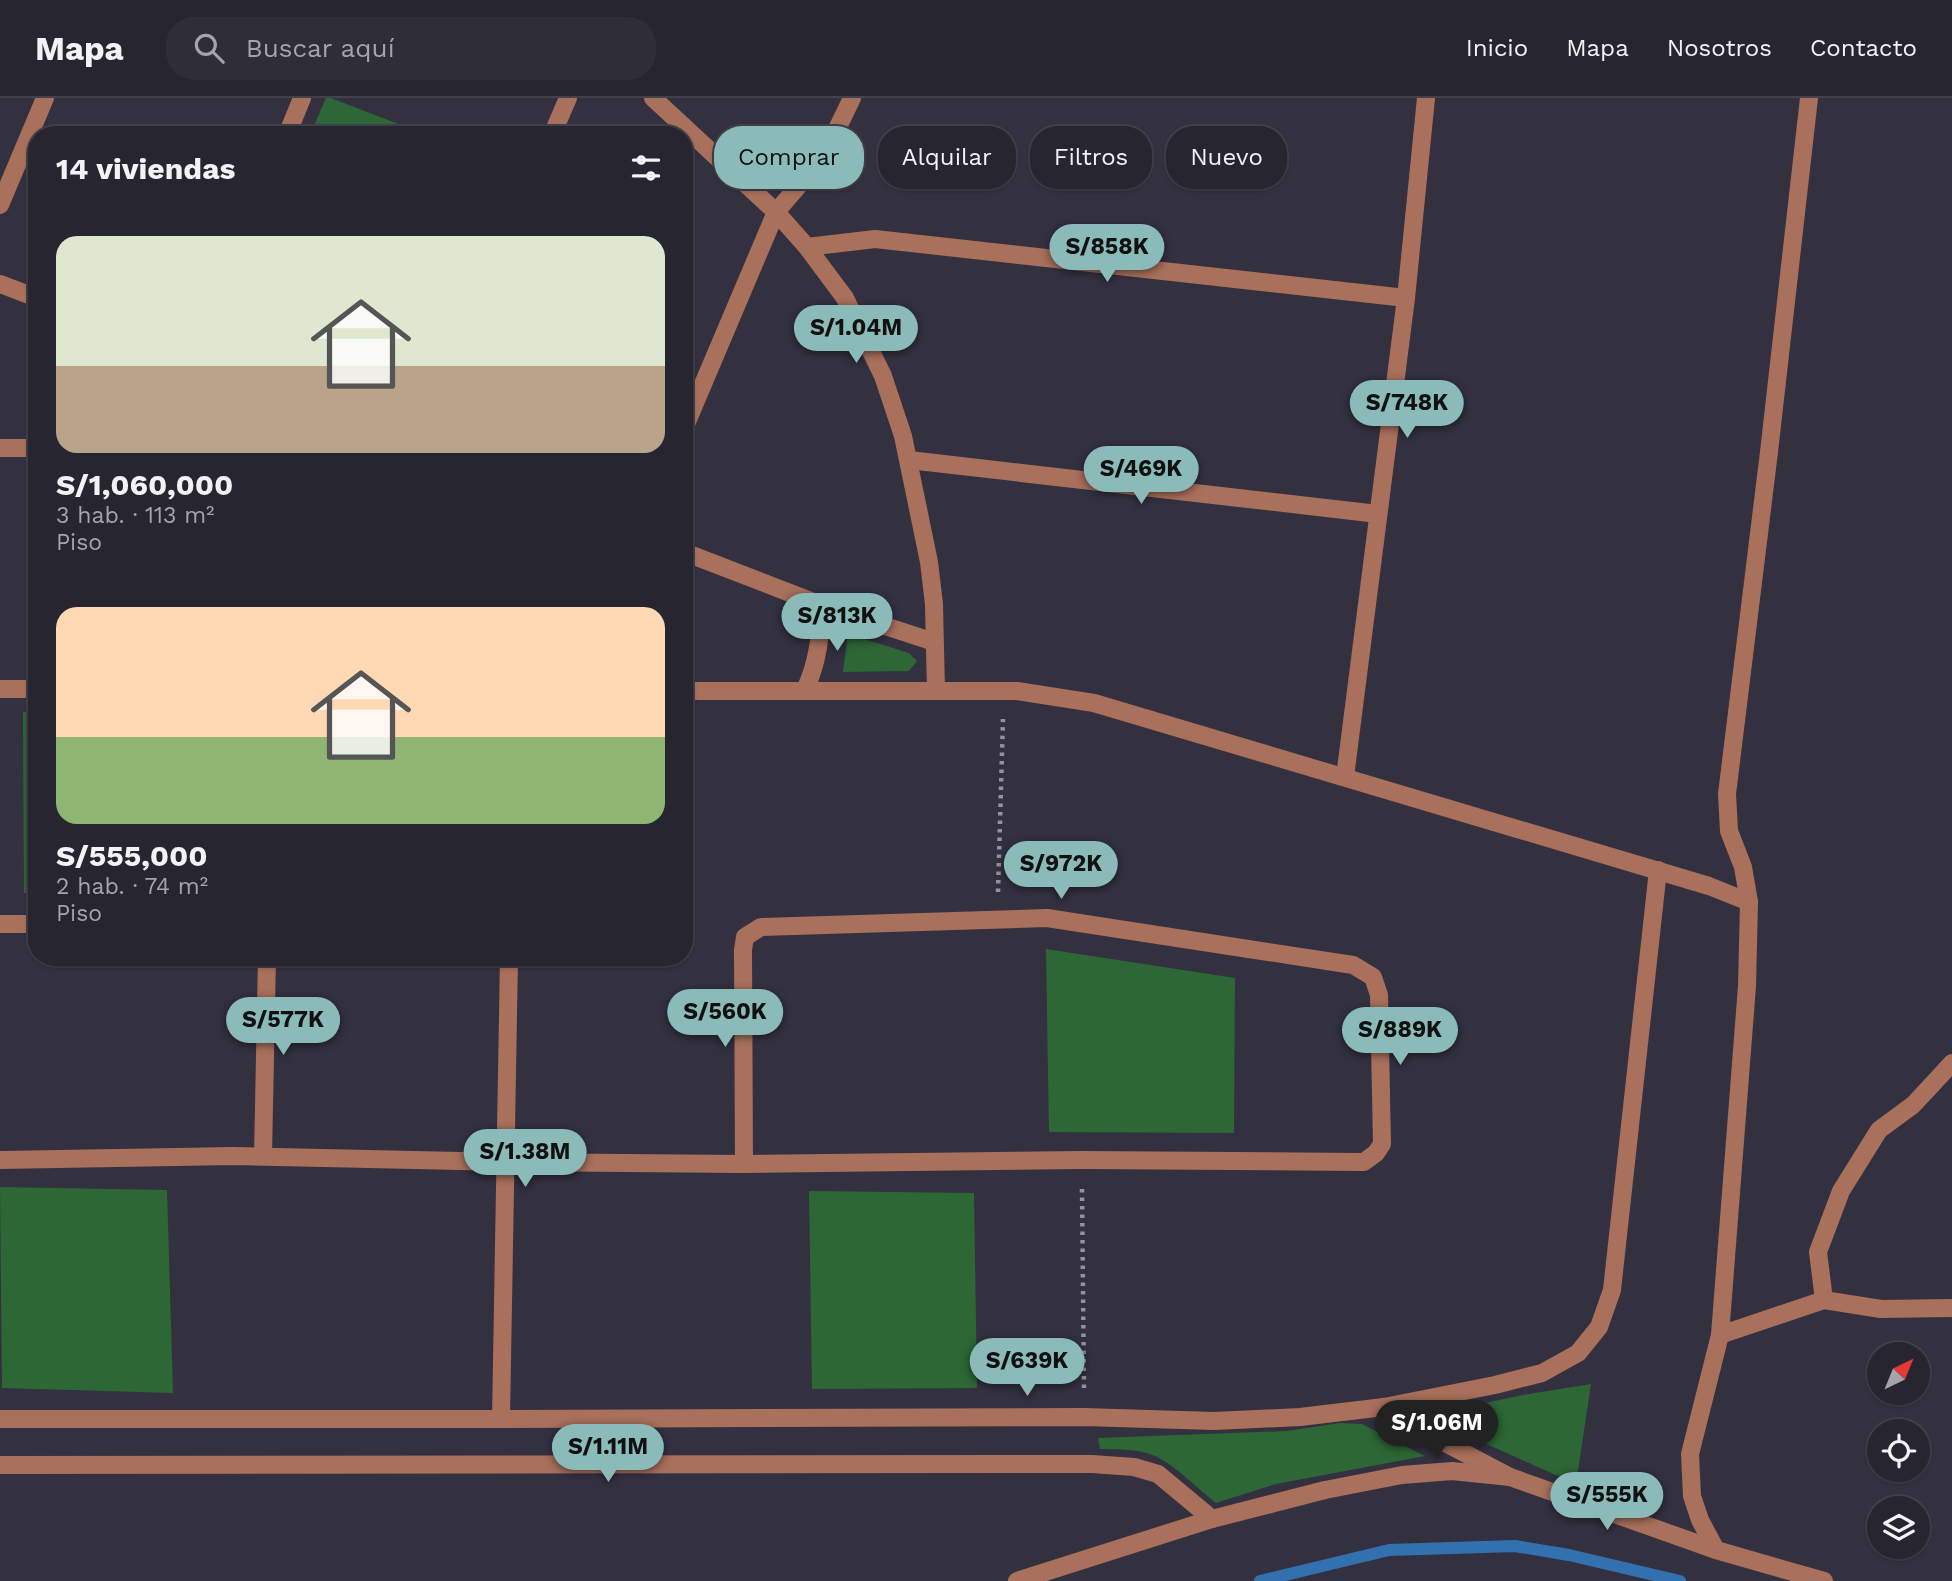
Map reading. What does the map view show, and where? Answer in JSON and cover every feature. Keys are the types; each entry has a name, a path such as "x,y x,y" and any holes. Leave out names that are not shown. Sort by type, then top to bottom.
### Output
{"street":[{"path":"34,126 46,98"},
{"path":"291,126 302,98"},
{"path":"556,126 568,98"},
{"path":"653,98 683,126"},
{"path":"693,408 776,212 824,156 852,98"},
{"path":"1345,777 1406,298 1426,98"},
{"path":"1716,1550 1700,1520 1692,1496 1689,1454 1720,1335 1747,986 1749,902 1743,867 1729,831 1727,794 1809,98"},
{"path":"693,135 776,212 807,247 845,298 883,376 909,460 929,562 934,604 936,691"},
{"path":"0,205 28,140"},
{"path":"807,247 875,239 1406,298"},
{"path":"0,284 28,295"},
{"path":"0,448 28,448"},
{"path":"909,460 1378,514"},
{"path":"693,555 821,605 934,642"},
{"path":"805,690 814,671 821,635 821,605"},
{"path":"0,689 28,690"},
{"path":"693,691 1003,690 1094,703 1658,870 1710,886 1749,902"},
{"path":"0,1419 1084,1417 1214,1420 1300,1417 1384,1407 1542,1373 1578,1353 1599,1327 1612,1290 1658,870"},
{"path":"0,1160 262,1156 744,1164 1081,1160 1364,1162 1376,1153 1382,1144 1379,995 1373,977 1353,965 1046,918 761,927 745,937 743,950 744,1164"},
{"path":"0,924 28,924"},
{"path":"262,1156 267,966"},
{"path":"501,1419 509,966"},
{"path":"1824,1300 1818,1252 1842,1191 1879,1130 1913,1105 1952,1063"},
{"path":"1720,1335 1824,1300 1881,1309 1952,1308"},
{"path":"1384,1407 1434,1437 1510,1476 1716,1550 1824,1581"},
{"path":"0,1465 1092,1464 1134,1467 1158,1474 1212,1519"},
{"path":"1017,1581 1212,1519 1325,1490 1402,1475 1451,1471 1510,1476"}],"path":[{"path":"998,919 1003,690"},
{"path":"1081,1160 1084,1417"}],"green space":[{"path":"326,98 331,98 404,126 314,126"},
{"path":"848,634 909,653 917,661 909,671 843,672"},
{"path":"23,712 28,712 28,893 24,893"},
{"path":"1046,949 1235,978 1234,1133 1049,1132"},
{"path":"0,1187 167,1190 173,1393 2,1388"},
{"path":"809,1191 974,1193 977,1388 812,1389"},
{"path":"1591,1384 1576,1484 1424,1416 1523,1395"},
{"path":"1340,1423 1362,1424 1425,1456 1276,1484 1216,1503 1163,1460 1142,1452 1100,1449 1098,1438 1287,1431"}],"waterway":[{"path":"1260,1581 1389,1550 1515,1546 1569,1555 1680,1581"}]}
